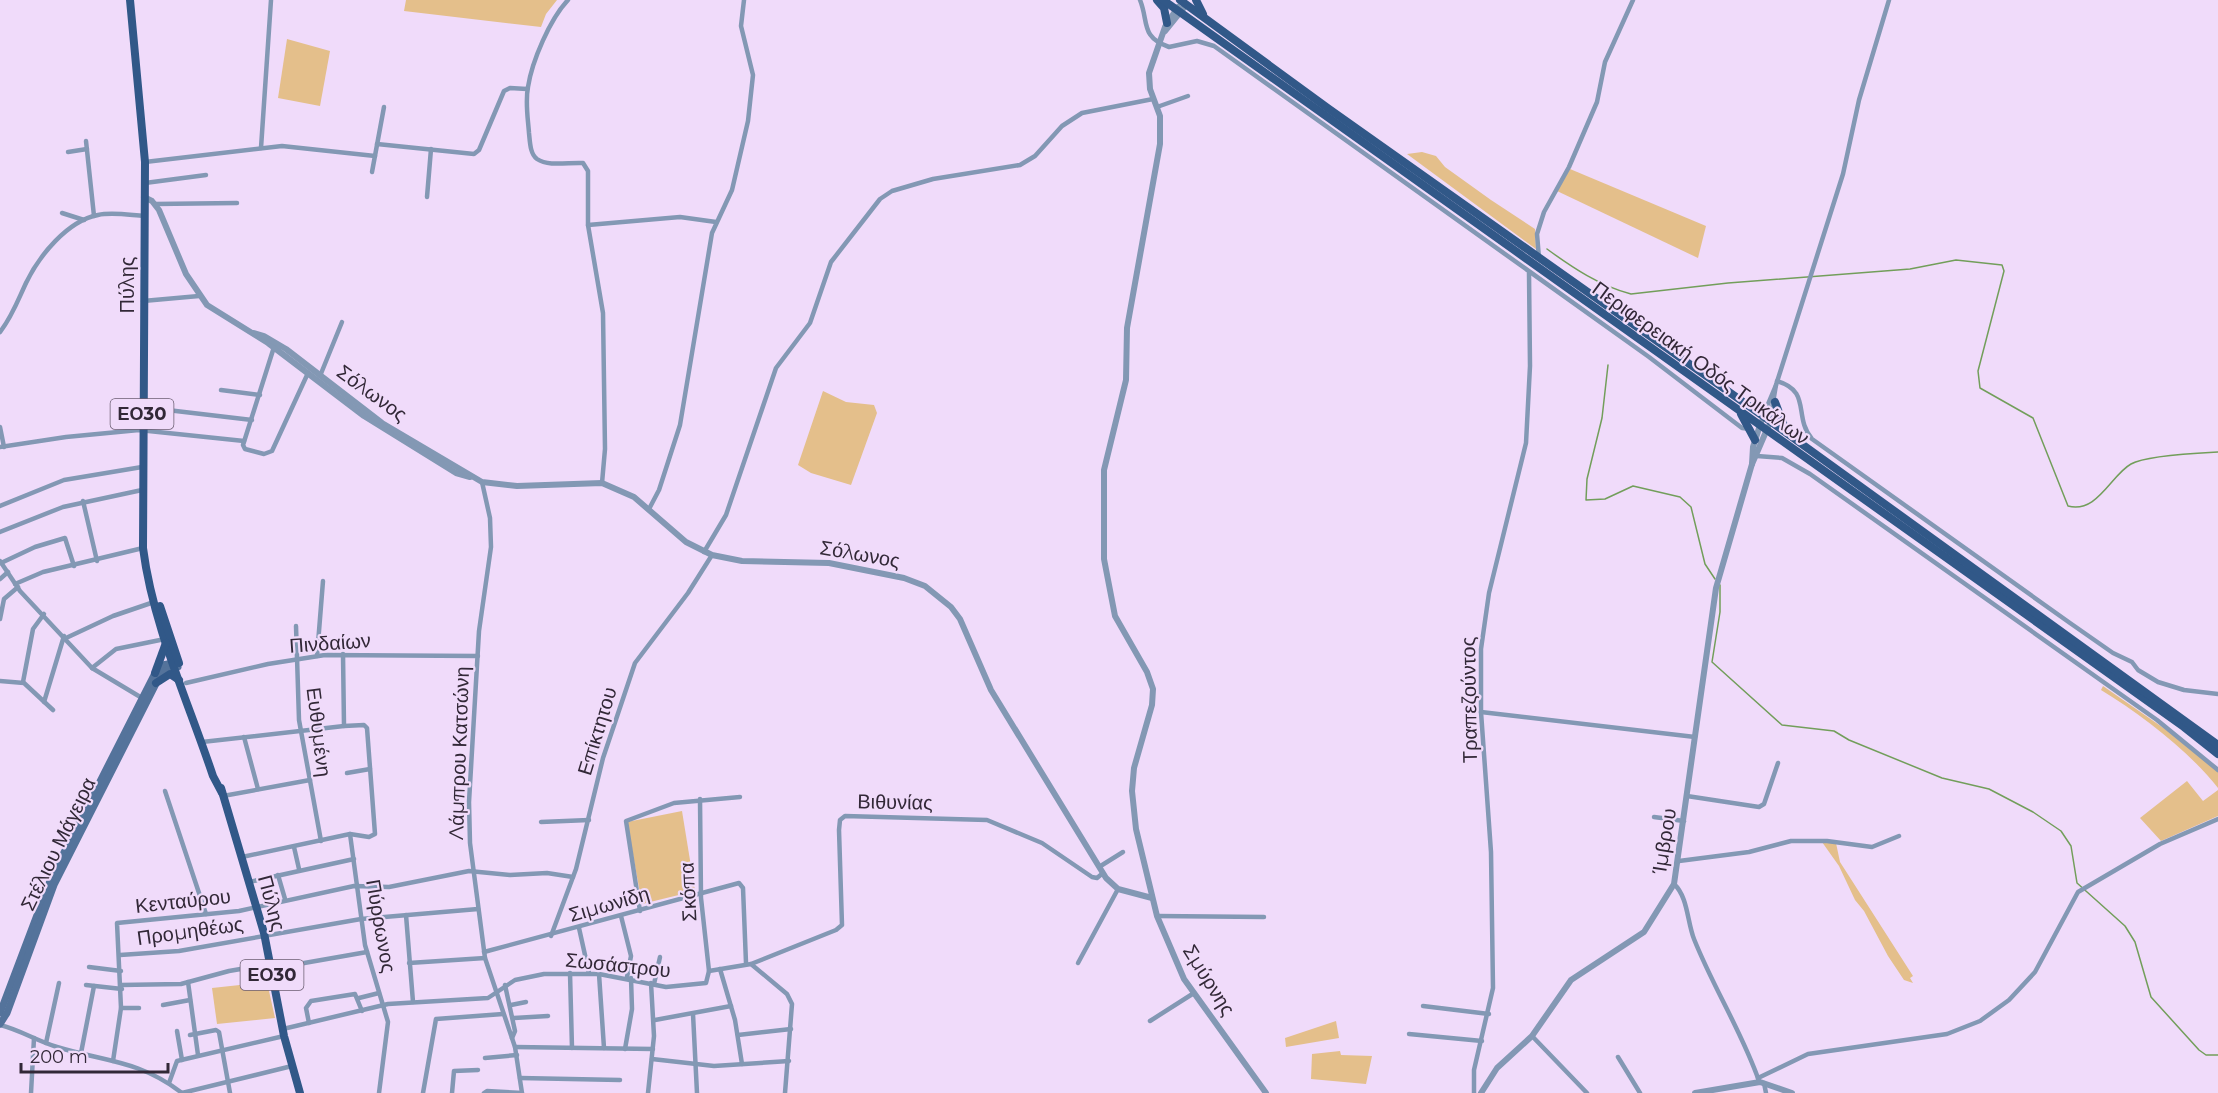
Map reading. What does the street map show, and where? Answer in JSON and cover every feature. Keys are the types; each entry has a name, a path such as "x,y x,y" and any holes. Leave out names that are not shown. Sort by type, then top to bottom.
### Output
{"main road":[{"name":"Πύλης","path":"130,0 145,162 143,548 154,602 166,640 177,664"},
{"path":"1158,0 1164,8 1167,23"},
{"name":"Περιφερειακή Οδός Τρικάλων","path":"1163,0 2184,727 2218,754"},
{"path":"1196,0 1201,12 1213,24"},
{"name":"Περιφερειακή Οδός Τρικάλων","path":"1184,1 2218,745"},
{"path":"1775,402 1788,435"},
{"path":"1739,410 1755,440"},
{"name":"Πύλης","path":"147,571 242,857 264,936 283,1032 300,1093"},
{"path":"155,673 164,654 166,640"},
{"path":"155,673 163,665 177,664"},
{"path":"156,683 163,673 177,664"},
{"name":"Στέλιου Μάγειρα","path":"0,1013 51,878 155,673"},
{"path":"156,683 170,674 183,683"},
{"name":"Στέλιου Μάγειρα","path":"0,1024 7,1013 59,873 156,683"}],"street":[{"path":"261,148 271,0"},
{"path":"568,0 553,18 527,89 530,140 534,156 544,162 583,163 587,168 588,225 603,313 605,449 602,483"},
{"path":"649,509 659,490 683,416 693,338 716,222 734,183 752,98 753,71 741,26 744,0"},
{"path":"1140,0 1145,29 1159,42 1173,47 1197,40 1214,46 1664,369 1742,428 1751,429"},
{"path":"1539,258 1537,234 1544,212 1569,167 1597,102 1605,62 1633,0"},
{"path":"1752,464 1767,431 1766,418 1810,272 1843,174 1858,100 1889,0"},
{"path":"1184,1 1159,42 1148,80 1157,107 1188,96"},
{"path":"1164,32 1167,23 1178,11"},
{"path":"377,144 471,154 477,152 504,91 510,88 527,89"},
{"path":"704,552 726,515 776,368 812,320 831,262 880,199 892,191 933,179 1020,165 1035,156 1062,126 1082,113 1153,99"},
{"path":"372,172 384,107"},
{"name":"Σμύρνης","path":"1157,107 1160,134 1156,172 1127,328 1126,380 1107,456 1104,484 1103,552 1112,606 1127,641 1147,672 1153,689 1152,705 1139,744 1132,785 1138,838 1157,916 1176,963 1194,993 1266,1093"},
{"path":"86,141 94,216"},
{"path":"145,162 294,146 375,156"},
{"path":"427,197 431,148"},
{"path":"68,152 87,149"},
{"path":"145,183 206,175"},
{"path":"144,197 155,204 237,203"},
{"name":"Σόλωνος","path":"155,204 199,296 218,313 274,347 380,427 456,472 482,482 517,486 602,483 620,489 649,509 680,537 712,555 742,561 829,563 904,578 920,584 939,596 963,624 996,698 1101,870 1118,889"},
{"path":"62,213 84,220"},
{"path":"0,332 39,261 60,238 84,220 94,216 144,216"},
{"path":"588,225 680,217 716,222"},
{"name":"Τραπεζούντος","path":"1474,1093 1473,1077 1493,988 1492,860 1481,712 1480,666 1485,609 1526,443 1530,366 1529,273"},
{"path":"143,301 199,296"},
{"path":"320,376 342,322"},
{"name":"Σόλωνος","path":"254,333 286,349 382,423 459,466 474,478"},
{"path":"274,347 244,441 243,446 247,450 264,454 272,451 308,373"},
{"path":"1752,464 1755,440 1760,425 1775,402 1777,383"},
{"path":"1777,383 1791,386 1798,395 1806,432 1818,444 2077,628 2113,653 2128,659 2138,670 2158,682 2184,690 2218,694"},
{"path":"221,390 260,395"},
{"path":"142,407 252,420"},
{"path":"244,419 250,427"},
{"path":"0,427 2,447 66,437 143,430 244,441"},
{"path":"1757,456 1782,458 1810,474 2157,720 2218,770"},
{"name":"Ίμβρου","path":"1481,1093 1497,1068 1532,1036 1571,980 1644,932 1674,884 1716,588 1752,464"},
{"path":"0,506 64,480 142,467"},
{"name":"Λάμπρου Κατσώνη","path":"482,482 490,518 492,542 478,656 469,802 473,871 484,955 515,1047 522,1093"},
{"path":"0,532 55,509 83,501 142,490"},
{"path":"83,501 97,561"},
{"path":"74,566 65,538 35,547 1,562 16,586 92,668 142,698"},
{"path":"0,619 4,599 16,586 43,572 97,561 143,548"},
{"name":"Επίκτητου","path":"551,936 573,877 603,758 635,663 688,593 712,555"},
{"path":"0,579 8,573"},
{"path":"317,656 323,581"},
{"path":"44,702 65,637 113,616 154,602"},
{"path":"23,682 33,628 44,614"},
{"name":"Ευθυμένη","path":"296,626 301,731 321,841"},
{"path":"92,668 116,649 166,640"},
{"path":"343,654 344,726"},
{"name":"Πινδαίων","path":"183,683 317,656 343,654 478,656"},
{"path":"0,681 23,682 53,710"},
{"path":"1481,712 1695,737"},
{"path":"204,741 344,726 367,727 376,833 369,837 350,834 242,857"},
{"path":"244,737 258,789"},
{"path":"1688,796 1760,807 1764,804 1778,763"},
{"path":"347,773 370,769"},
{"path":"222,794 310,780"},
{"path":"165,791 206,914"},
{"path":"640,911 626,821 657,808 700,799 740,797"},
{"name":"Σκόπα","path":"700,799 701,894 707,982"},
{"name":"Βιθυνίας","path":"749,964 836,930 842,924 838,848 840,822 845,816 987,820 1042,843 1092,878 1097,878 1101,870"},
{"path":"1654,817 1684,821"},
{"path":"1695,1093 1760,1081 1808,1054 1947,1034 1980,1021 2009,1000 2035,972 2078,892 2160,844 2218,819"},
{"path":"541,822 589,820"},
{"name":"Πύρρωνος","path":"350,834 367,952 388,1022 379,1093"},
{"path":"1679,861 1749,852 1791,841 1827,841 1872,847 1899,836"},
{"path":"294,847 300,869"},
{"path":"1101,870 1123,852"},
{"path":"249,882 354,859"},
{"name":"Κενταύρου","path":"120,955 117,923 206,914 358,886 389,887 473,871 573,877"},
{"path":"278,875 285,899"},
{"name":"Σιμωνίδη","path":"409,963 484,955 737,883 741,884 749,964"},
{"path":"1674,884 1683,895 1692,932 1701,954 1766,1093"},
{"path":"1078,963 1118,889 1152,898"},
{"name":"Προμηθέως","path":"120,955 159,953 362,919 478,909"},
{"path":"406,915 413,1002"},
{"path":"621,916 631,956 629,978 632,1009 625,1049"},
{"path":"1157,916 1264,917"},
{"path":"579,928 589,973"},
{"path":"86,985 122,987 165,985 188,982 229,971 367,952"},
{"path":"113,1061 121,1008 120,955"},
{"path":"648,1093 655,1020 653,984 660,957"},
{"path":"708,971 749,964 789,997 793,1009 785,1093"},
{"path":"89,967 121,971"},
{"path":"720,969 738,1035 742,1064"},
{"path":"570,973 572,1048"},
{"name":"Σωσάστρου","path":"496,994 505,985 536,974 589,973 629,978 669,987 707,982"},
{"path":"599,974 604,1048"},
{"path":"188,982 193,1035 198,1055"},
{"path":"46,1043 59,983"},
{"path":"505,985 514,1018 515,1033 512,1038"},
{"path":"81,1053 94,986"},
{"path":"309,1023 306,1008 308,1002 351,993 359,998 362,1011"},
{"path":"359,998 379,993"},
{"path":"1150,1021 1194,993"},
{"path":"169,1083 175,1064 182,1060 309,1023 383,1005 488,998 496,994"},
{"path":"163,1005 190,1000"},
{"path":"512,1005 526,1002"},
{"path":"655,1020 731,1006"},
{"path":"1424,1006 1489,1014"},
{"path":"121,1008 139,1008"},
{"path":"423,1093 436,1018 503,1014"},
{"path":"693,1014 697,1093"},
{"path":"514,1018 548,1016"},
{"path":"0,1024 46,1043 143,1068 182,1093 292,1065"},
{"path":"738,1035 791,1029"},
{"path":"177,1030 182,1060"},
{"path":"193,1035 218,1031 230,1093"},
{"path":"1409,1034 1482,1041"},
{"path":"1532,1036 1587,1093"},
{"path":"31,1093 33,1038"},
{"path":"515,1047 653,1049"},
{"path":"485,1058 517,1055"},
{"path":"1618,1057 1640,1093"},
{"path":"652,1059 696,1062 714,1066 789,1061"},
{"path":"452,1093 454,1071 478,1070"},
{"path":"520,1078 620,1080"},
{"path":"1760,1081 1792,1093"},
{"path":"484,1093 487,1090 522,1093"}],"shaded area":[{"path":"406,0 557,0 546,14 541,27 404,11"},
{"path":"287,39 330,51 320,106 278,98"},
{"path":"1422,152 1436,156 1445,167 1535,229 1536,249 1407,154"},
{"path":"1570,169 1706,226 1698,258 1557,191"},
{"path":"823,391 846,402 874,405 877,413 851,485 811,473 798,465"},
{"path":"2103,686 2188,745 2218,771 2218,788 2194,761 2148,722 2101,690"},
{"path":"2187,781 2203,801 2218,790 2218,816 2161,841 2140,818"},
{"path":"682,811 695,891 642,904 627,822"},
{"path":"1822,842 1836,843 1840,862 1913,976 1910,978 1913,983 1904,980 1888,956 1864,911 1855,900 1839,866"},
{"path":"267,982 275,1018 217,1024 212,988"},
{"path":"1336,1021 1339,1038 1286,1047 1285,1038"},
{"path":"1340,1051 1341,1055 1372,1056 1366,1084 1311,1079 1312,1054"}],"waterway":[{"path":"1547,249 1587,276 1631,294 1728,283 1910,269 1956,260 2002,265 2004,271 1978,371 1980,388 2033,418 2068,506 2078,507 2095,499 2124,469 2139,461 2173,455 2218,452"},
{"path":"1608,365 1602,418 1587,479 1586,500 1605,499 1633,486 1680,497 1691,507 1705,564 1715,579"},
{"path":"1720,585 1720,612 1712,662 1782,725 1834,731 1849,740 1942,778 1989,789 2033,812 2061,831 2071,846 2077,883 2125,926 2135,942 2151,997 2199,1050 2206,1055 2218,1055"}]}
